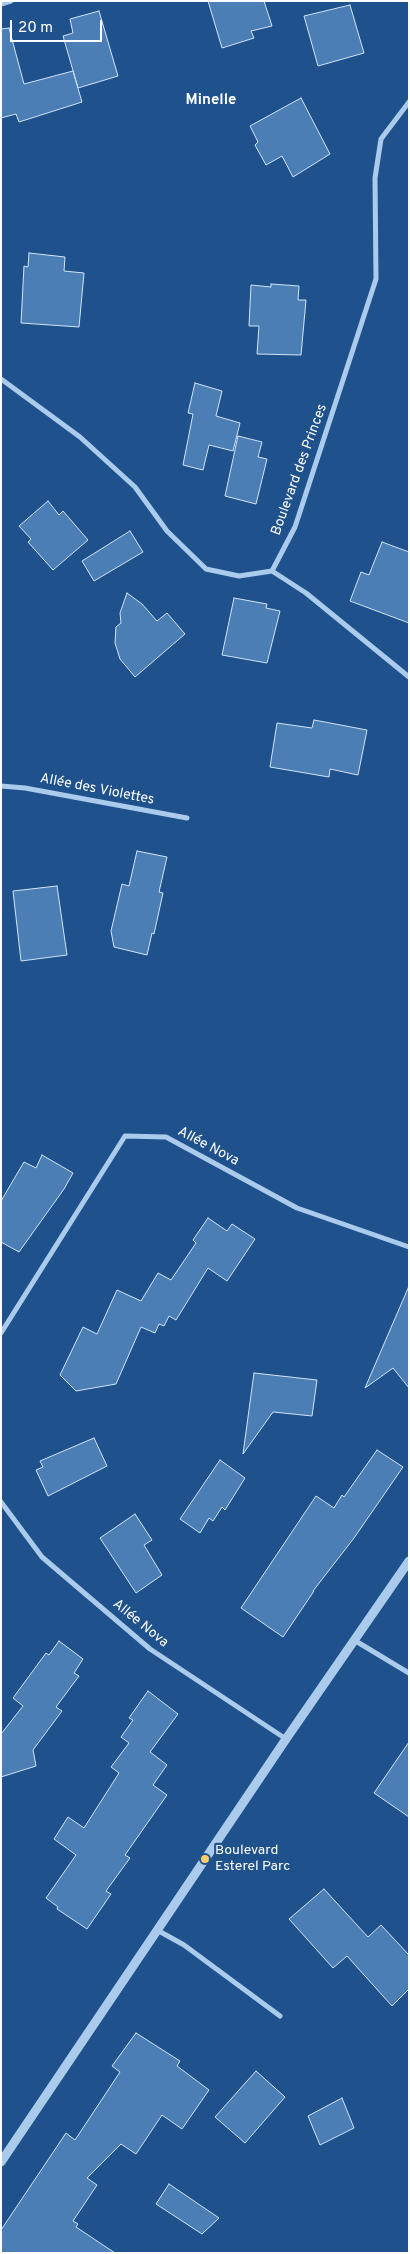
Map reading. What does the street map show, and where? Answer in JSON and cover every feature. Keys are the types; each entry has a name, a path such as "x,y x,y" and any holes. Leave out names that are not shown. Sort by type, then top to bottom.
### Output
{"street":[{"path":"1,4 11,1"},
{"name":"Boulevard des Princes","path":"272,571 295,527 376,279 375,178 381,139 409,102"},
{"path":"1,379 80,437 128,481 167,531 206,569 239,576 272,571 306,593 409,676"},
{"name":"Allée des Violettes","path":"1,786 25,788 188,818"},
{"name":"Allée Nova","path":"1,1333 125,1136 166,1137 297,1208 409,1247"},
{"name":"Allée Nova","path":"1,1502 42,1557 150,1649 286,1739"},
{"path":"1,2162 286,1739 409,1561"},
{"path":"354,1640 409,1673"},
{"path":"157,1930 184,1945 280,2016"}],"building":[{"path":"208,1 264,1 272,26 251,31 254,38 222,48"},
{"path":"350,5 364,53 318,66 304,16"},
{"path":"99,11 118,76 78,88 63,36 73,33 70,19"},
{"path":"9,28 24,84 73,71 82,102 19,122 16,114 1,118 1,29"},
{"path":"301,98 330,154 293,177 282,156 266,165 255,145 258,142 250,126"},
{"path":"29,253 65,257 64,271 84,273 79,327 21,323 24,266 28,267"},
{"path":"271,284 299,286 298,300 306,300 301,355 257,354 259,326 249,326 251,285 271,287"},
{"path":"195,383 222,391 216,416 240,423 233,451 209,445 203,470 183,465 193,414 188,413"},
{"path":"238,436 262,442 258,457 267,459 256,504 225,496"},
{"path":"48,501 59,515 63,511 88,540 53,570 28,542 31,539 19,526"},
{"path":"130,531 143,552 94,581 82,561"},
{"path":"382,542 409,552 409,623 350,601 361,572 369,575"},
{"path":"127,593 142,604 157,621 167,613 185,634 135,677 120,659 115,643 116,627 121,623 120,613"},
{"path":"234,598 267,604 266,608 280,611 267,663 222,655"},
{"path":"314,720 367,730 358,775 330,769 329,777 270,767 277,723 312,728"},
{"path":"137,851 167,857 159,892 163,893 154,934 152,933 147,955 114,947 111,931 122,884 129,886"},
{"path":"57,886 67,955 21,961 13,891"},
{"path":"42,1155 73,1173 64,1189 19,1252 1,1242 1,1201 24,1162 36,1168"},
{"path":"208,1218 227,1231 232,1224 255,1239 227,1281 208,1268 176,1320 169,1316 164,1326 159,1324 155,1333 141,1327 116,1384 76,1391 60,1375 83,1327 97,1334 117,1290 141,1301 158,1273 171,1280 196,1243 193,1240"},
{"path":"409,1286 409,1388 393,1368 365,1388"},
{"path":"254,1373 317,1380 312,1416 273,1412 243,1454"},
{"path":"94,1438 107,1466 48,1496 36,1470 43,1467 40,1461"},
{"path":"377,1450 403,1467 354,1538 313,1591 283,1637 241,1608 316,1496 334,1508"},
{"path":"220,1460 245,1478 225,1510 222,1507 213,1521 209,1518 200,1533 180,1519"},
{"path":"135,1514 152,1540 144,1545 162,1575 136,1593 100,1538"},
{"path":"59,1641 83,1659 74,1673 79,1676 56,1707 62,1711 33,1750 36,1766 1,1777 1,1734 23,1706 13,1698 46,1653 49,1655"},
{"path":"148,1691 178,1714 150,1752 167,1765 153,1785 167,1795 125,1855 130,1858 106,1891 111,1894 87,1929 57,1909 58,1907 46,1898 76,1855 54,1839 68,1817 84,1828 119,1773 111,1767 129,1743 121,1737 133,1720 129,1718"},
{"path":"409,1742 409,1817 374,1793"},
{"path":"324,1889 368,1937 381,1925 409,1955 409,1989 392,2006 347,1956 333,1968 289,1919"},
{"path":"136,2033 180,2061 177,2066 209,2090 182,2129 162,2115 136,2154 121,2144 87,2178 97,2185 73,2221 78,2224 76,2227 115,2253 1,2253 1,2230 66,2133 75,2140 120,2072 112,2066"},
{"path":"256,2071 285,2097 245,2143 215,2117"},
{"path":"342,2098 354,2128 320,2145 308,2116"},
{"path":"169,2184 219,2218 202,2234 156,2204"}],"place":[{"name":"Boulevard Esterel Parc","path":"205,1859"}],"district":[{"name":"Minelle","path":"211,101"}]}
